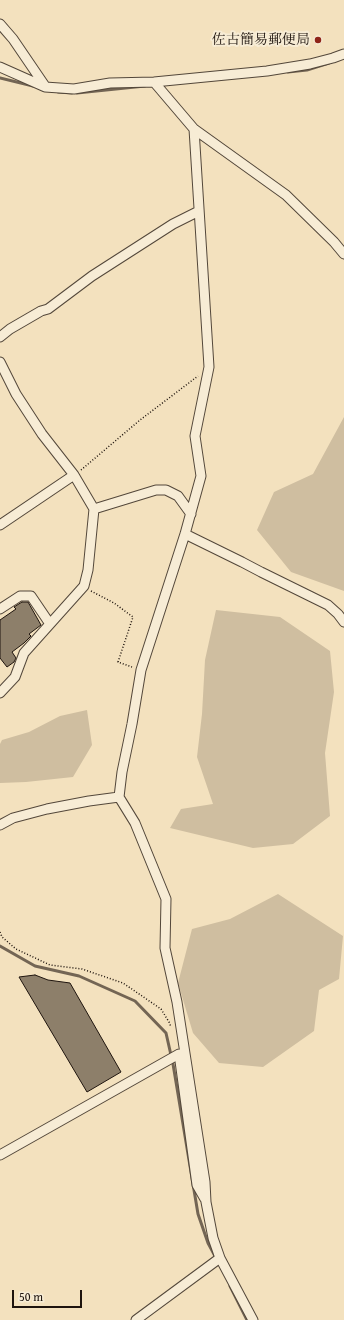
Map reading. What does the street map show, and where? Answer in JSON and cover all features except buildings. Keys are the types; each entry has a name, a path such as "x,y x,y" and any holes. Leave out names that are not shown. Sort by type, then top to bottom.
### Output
{"street":[{"path":"0,24 13,39 45,87"},
{"path":"0,67 45,87 74,89 110,84 154,83 267,72 310,64 344,54"},
{"path":"154,83 194,129 286,195 334,242 344,254"},
{"path":"194,129 209,367 195,436 200,476 186,534 141,670 122,772 119,797 135,823 166,899 166,948 177,1002 205,1182 206,1202 217,1261 253,1320"},
{"path":"0,336 41,311 48,309 92,276 173,224 200,211"},
{"path":"0,362 16,394 42,434 74,475 94,509 88,570 84,586 24,653 15,677 0,693"},
{"path":"0,525 74,475"},
{"path":"94,509 156,490 166,490 178,496 191,514"},
{"path":"186,534 328,605 344,622"},
{"path":"0,609 20,596 31,596 50,624"},
{"path":"0,824 13,818 47,809 119,797"},
{"path":"0,1155 179,1054 197,1185 206,1202"},
{"path":"136,1320 217,1261"}],"path":[{"path":"74,475 140,420 209,367"},
{"path":"84,586 114,603 133,617 118,662 141,670"},
{"path":"0,932 2,937 16,949 50,965 82,969 123,983 161,1009 170,1022 171,1029"}],"shaded area":[{"path":"344,417 344,591 291,572 257,530 274,492 313,474"},
{"path":"216,610 280,617 330,651 334,692 325,753 330,816 293,844 253,848 170,828 181,809 213,804 197,757 202,714 205,660"},
{"path":"87,710 92,745 73,777 0,783 0,744 2,740 29,732 60,716"},
{"path":"278,894 343,936 339,979 319,990 314,1031 263,1067 219,1063 193,1033 178,983 192,929 230,919"}],"waterway":[{"path":"288,72 307,70 329,63"},
{"path":"0,78 33,86"},
{"path":"77,93 145,86"},
{"path":"58,92 72,93"},
{"path":"0,946 35,966 79,976 135,1001 166,1033 173,1064 198,1214 208,1243 216,1258"},
{"path":"230,1286 247,1320"}],"place":[{"name":"佐古簡易郵便局","path":"318,40"}]}
